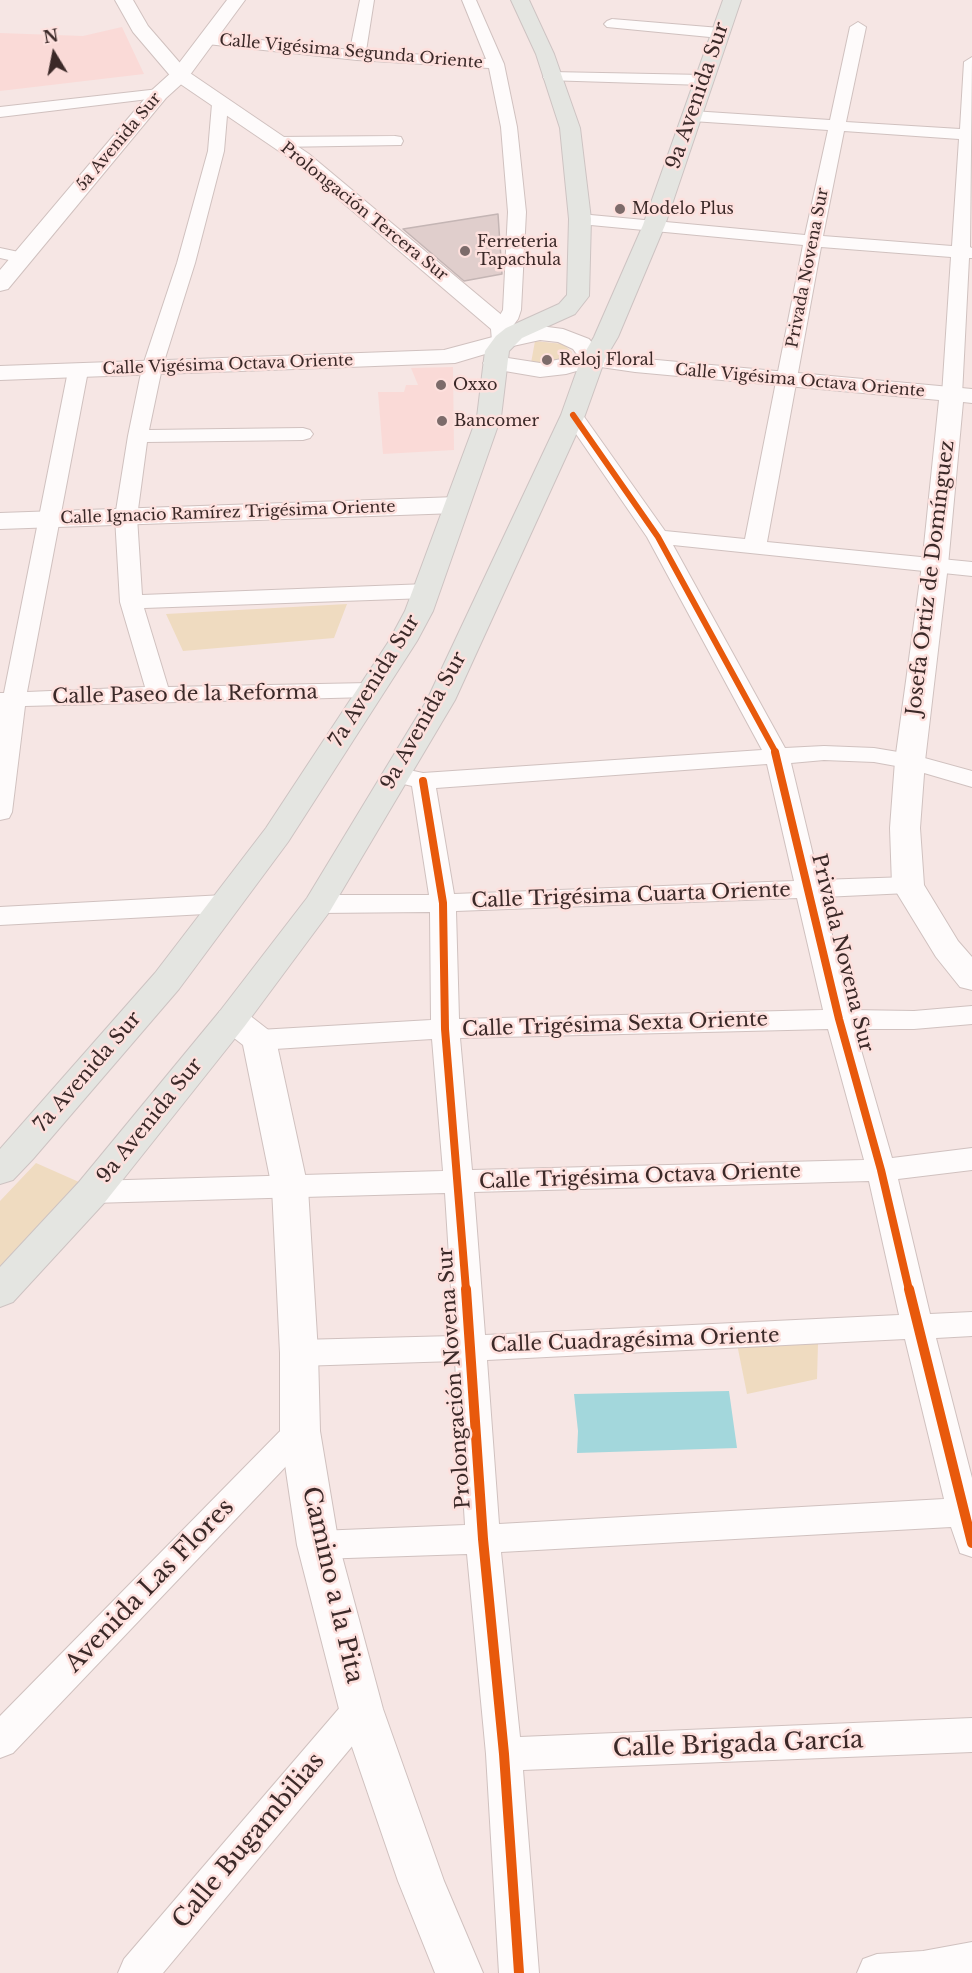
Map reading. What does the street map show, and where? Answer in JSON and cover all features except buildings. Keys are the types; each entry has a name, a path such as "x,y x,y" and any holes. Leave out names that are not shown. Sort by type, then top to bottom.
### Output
{"main road":[{"name":"Prolongación Tercera Sur","path":"124,0 140,28 180,75 302,158 500,343"},
{"name":"5a Avenida Sur","path":"0,284 159,94 180,75 236,0"},
{"path":"500,343 514,333 567,309 578,296 580,219 570,128 545,54 520,0"},
{"name":"9a Avenida Sur","path":"0,1292 245,1030 319,904 409,778 441,700 573,415 593,359 606,337 654,225 732,0"},
{"path":"500,343 540,333 563,336 581,344 593,359"},
{"name":"Calle Vigésima Octava Oriente","path":"0,373 455,356 500,343 540,370 566,367 593,359 962,396"},
{"name":"7a Avenida Sur","path":"0,1171 97,1064 167,981 277,835 369,690 403,642 428,591 489,417 500,343"},
{"name":"Josefa Ortiz de Domínguez","path":"908,885 905,828 910,761 935,565 962,396"},
{"name":"Calle Ignacio Ramírez Trigésima Oriente","path":"0,521 457,505"},
{"path":"908,885 947,948 972,979"},
{"name":"Camino a la Pita","path":"245,1030 290,1188 299,1353 300,1431 318,1545 361,1709 421,1881 459,1973"}],"street":[{"path":"357,55 367,0"},
{"path":"469,0 496,64 509,127 517,212 512,310 500,343"},
{"path":"612,24 720,33"},
{"name":"Privada Novena Sur","path":"755,546 785,380 858,27"},
{"name":"Calle Vigésima Segunda Oriente","path":"207,39 357,55 496,64"},
{"path":"962,396 972,62"},
{"path":"551,77 704,80"},
{"path":"0,112 159,94"},
{"path":"159,694 131,602 126,517 138,436 152,368 186,263 216,151 220,104"},
{"path":"692,116 969,135"},
{"path":"277,142 394,141"},
{"path":"580,219 966,253"},
{"path":"0,253 22,258"},
{"path":"0,812 7,700 50,519 78,371"},
{"name":"Privada Novena Sur","path":"573,415 658,537 777,756 839,1019 881,1170 918,1329 970,1522"},
{"path":"138,436 303,434"},
{"path":"658,537 972,569"},
{"path":"131,602 428,591"},
{"name":"Calle Paseo de la Reforma","path":"7,700 159,694 369,690"},
{"path":"409,778 824,753 874,755 910,761 972,779"},
{"name":"Prolongación Novena Sur","path":"409,778 443,903 445,1029 459,1183 483,1539 504,1754 519,1973"},
{"name":"Calle Trigésima Cuarta Oriente","path":"319,904 443,903 908,885"},
{"path":"0,916 224,904"},
{"name":"Calle Trigésima Sexta Oriente","path":"245,1030 445,1029 839,1019 914,1020 972,1015"},
{"name":"Calle Trigésima Octava Oriente","path":"92,1192 881,1170 972,1159"},
{"name":"Calle Cuadragésima Oriente","path":"299,1353 918,1329 972,1324"},
{"name":"Avenida Las Flores","path":"0,1741 300,1431"},
{"path":"318,1545 970,1522"},
{"name":"Calle Bugambilias","path":"138,1973 361,1709"},
{"name":"Calle Brigada García","path":"504,1754 972,1735"},
{"path":"877,1973 923,1970 972,1961"}],"shaded area":[{"path":"122,27 144,74 0,91 0,33 83,36"},
{"path":"535,341 563,344 572,352 570,358 531,363"},
{"path":"453,367 454,450 383,454 378,392 404,392 406,385 418,385 411,368"},
{"path":"347,604 334,638 183,651 166,614"},
{"path":"36,1163 79,1182 0,1269 0,1201"},
{"path":"737,1344 818,1344 817,1379 747,1394"}],"water":[{"path":"729,1391 737,1448 577,1453 578,1431 574,1394"}],"cycle path":[{"path":"573,415 658,537 777,756 839,1019 881,1170 972,1543"},
{"path":"423,781 443,903 445,1029 459,1183 483,1539 504,1754 519,1973"}],"place":[{"name":"Modelo Plus","path":"620,209"},
{"name":"Ferreteria Tapachula","path":"465,251"},
{"name":"Reloj Floral","path":"547,360"},
{"name":"Oxxo","path":"441,385"},
{"name":"Bancomer","path":"442,421"}]}
